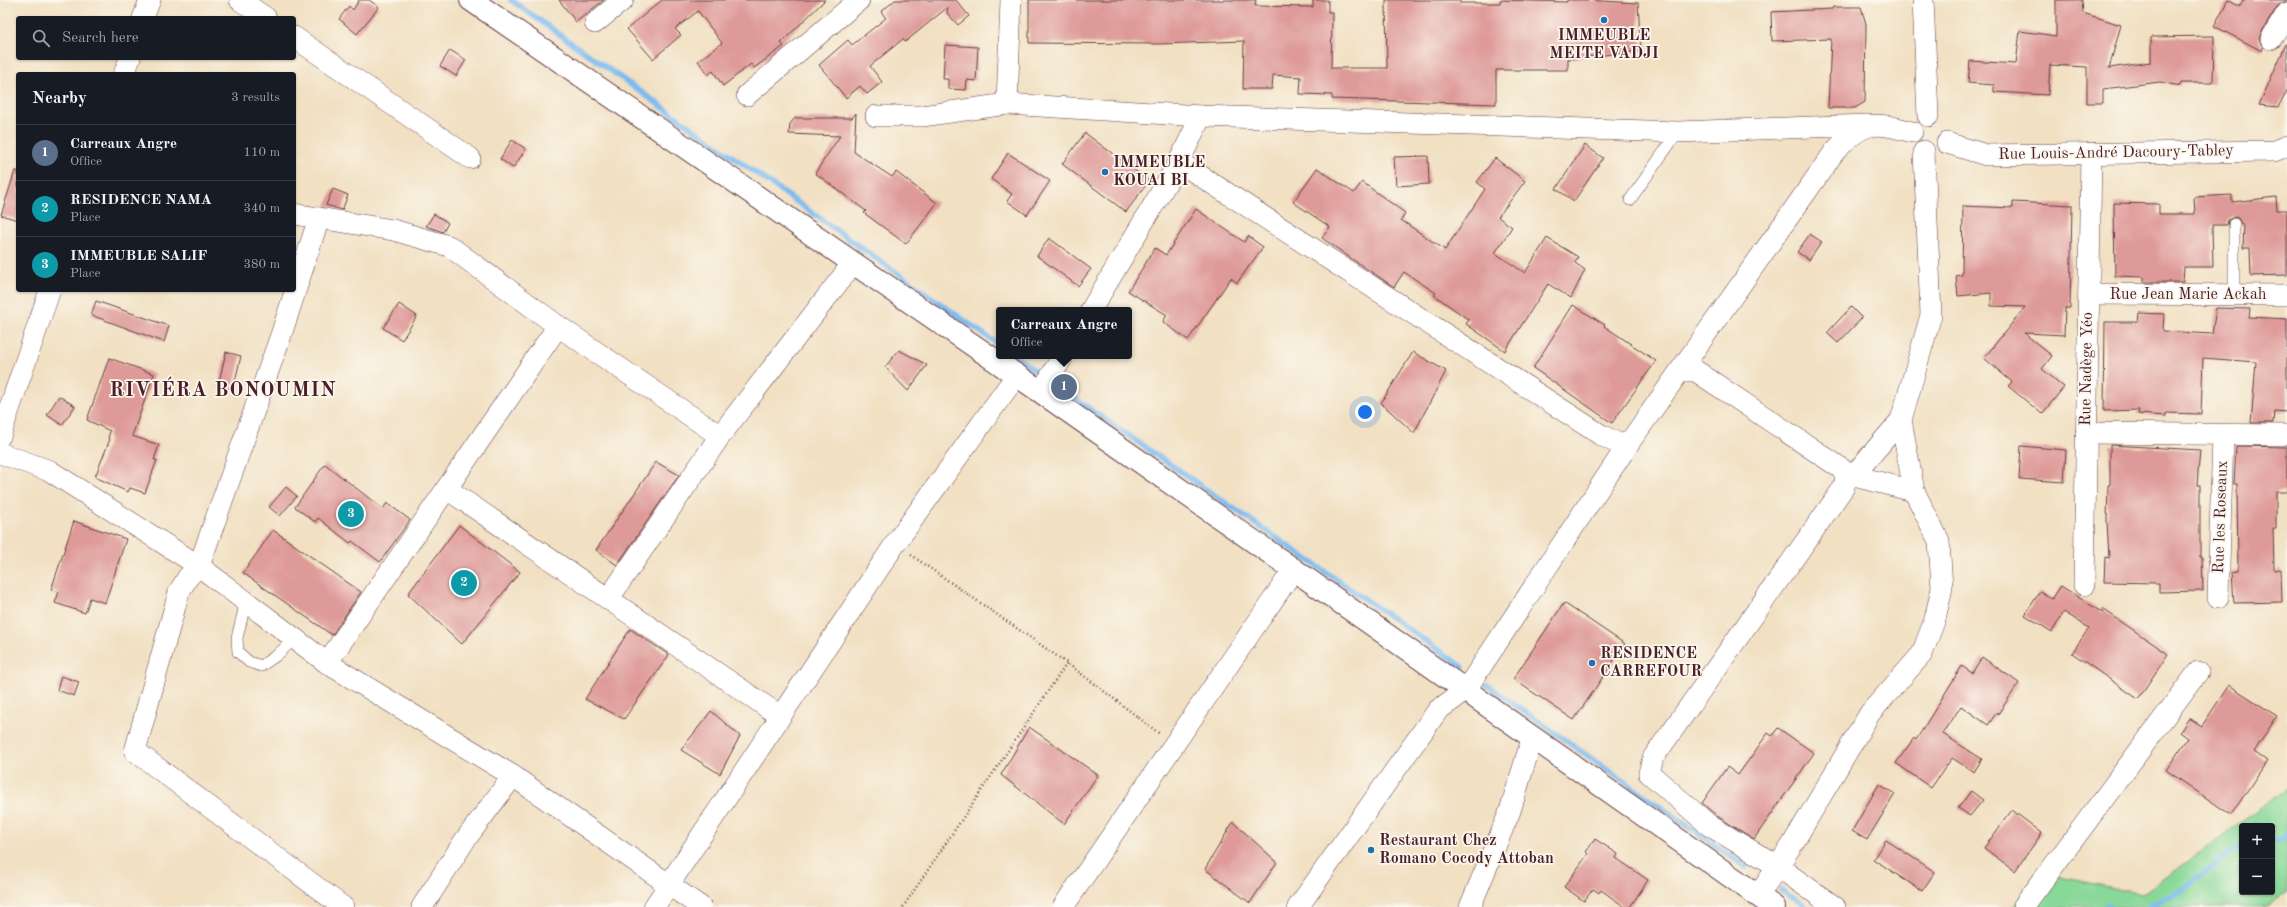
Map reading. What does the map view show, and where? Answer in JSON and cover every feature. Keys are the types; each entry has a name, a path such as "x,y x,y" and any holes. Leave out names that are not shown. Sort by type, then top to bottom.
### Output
{"street":[{"path":"144,16 150,0"},
{"path":"240,0 263,16"},
{"path":"471,0 1041,392 1294,569 1465,692 1766,901 1777,866 1796,838 1870,713 1922,654 1935,619 1942,588 1939,541 1914,491 1901,420 1931,315 1924,151 1913,140 1912,132 1915,124 1928,116 1941,119 1946,124 1949,137 1947,143 1938,151 1924,151"},
{"path":"595,23 623,0"},
{"path":"747,95 859,0"},
{"path":"1007,104 1011,0"},
{"path":"1923,0 1928,116"},
{"path":"2271,39 2287,13"},
{"path":"296,38 470,158"},
{"path":"125,72 129,60"},
{"path":"876,116 922,116 1007,104 1201,116 1678,132 1884,124 1912,132"},
{"path":"1093,307 1180,162 1201,116"},
{"path":"1298,907 1438,710 1465,692 1629,443 1675,377 1682,371 1834,151 1852,133 1871,125"},
{"name":"Rue Louis-André Dacoury-Tabley","path":"1947,143 1986,156 2274,151 2287,146"},
{"name":"Rue Nadège Yéo","path":"2084,585 2091,153"},
{"path":"1180,162 1601,435 1619,444 1629,443"},
{"path":"296,214 393,230 449,246 558,326 720,436"},
{"path":"296,289 319,218"},
{"path":"609,598 720,436 852,263"},
{"path":"0,436 49,292"},
{"path":"295,292 199,566 188,577 179,592 135,751 343,907"},
{"name":"Rue Jean Marie Ackah","path":"2089,294 2287,295"},
{"path":"327,663 558,326"},
{"path":"1041,392 1061,359"},
{"path":"1682,371 1696,371 1849,474 1914,491"},
{"path":"654,907 670,886 780,716 895,544 1016,376"},
{"path":"1835,907 1777,866 1710,826 1652,777 1649,769 1653,758 1844,487 1849,474 1901,420"},
{"path":"2086,433 2223,436 2287,435"},
{"name":"Rue les Roseaux","path":"2218,598 2223,436"},
{"path":"0,453 50,471 199,566 327,663 513,776 701,907"},
{"path":"447,489 780,716"},
{"path":"1064,907 1294,569"},
{"path":"2023,907 2198,672"},
{"path":"1470,907 1510,811 1532,739"},
{"path":"422,907 465,840 513,776"}],"lane":[{"path":"1630,200 1678,132"},
{"path":"2234,224 2234,295"},
{"path":"246,601 237,638 238,652 249,662 261,666 277,655 295,638"}],"path":[{"path":"895,544 1068,663 1175,745"},
{"path":"903,907 1068,663"}],"green space":[{"path":"2287,789 2287,892 2265,907 2013,907 2041,873 2142,894 2239,824 2239,895 2275,895 2275,823 2240,823"}],"building":[{"path":"359,0 369,0 379,7 357,34 339,19 349,6 353,10"},
{"path":"559,0 604,0 576,22"},
{"path":"662,0 825,0 781,43 784,46 754,68 751,64 723,86 713,71 708,75 698,61 722,43 698,11 675,29 681,35 653,59 627,29"},
{"path":"895,0 956,0 969,16 958,25 947,13 948,7 905,42 903,39 870,66 882,82 867,94 860,86 846,98 819,65 848,40 852,45 886,18 881,12"},
{"path":"1029,0 1256,0 1255,6 1313,7 1313,0 1328,0 1328,12 1332,12 1331,68 1387,68 1386,0 1460,0 1460,3 1500,3 1500,0 1567,2 1567,0 1585,0 1638,3 1641,51 1568,59 1568,70 1496,70 1496,104 1332,99 1332,95 1300,94 1301,77 1273,75 1272,89 1243,89 1244,41 1159,44 1029,43"},
{"path":"2056,0 2082,0 2083,13 2121,25 2109,68 2151,62 2151,37 2214,36 2213,83 2181,83 2180,86 2160,82 2103,89 2103,103 2087,103 2087,67 2050,65 2048,95 1994,92 1994,85 1968,83 1970,61 2016,64 2020,31 2056,36"},
{"path":"2228,0 2240,7 2243,0 2287,0 2277,7 2261,33 2259,39 2263,48 2262,51 2214,26"},
{"path":"1833,7 1861,7 1866,24 1865,102 1855,108 1828,108 1831,39 1772,41 1771,12 1832,9"},
{"path":"2287,42 2287,92 2278,107 2259,105"},
{"path":"945,45 978,47 976,81 967,80 966,90 948,89 948,79 943,79"},
{"path":"450,50 466,60 456,76 440,66"},
{"path":"856,113 854,152 892,177 896,172 937,203 906,244 864,213 866,211 815,173 840,136 789,134 790,124 795,118 852,118"},
{"name":"IMMEUBLE KOUAI BI","path":"1085,133 1149,181 1126,212 1062,164"},
{"path":"512,140 526,149 513,168 500,159"},
{"path":"1585,145 1603,158 1574,201 1556,189"},
{"path":"1008,153 1050,181 1027,215 1007,201 1012,194 991,179"},
{"path":"1428,156 1429,184 1396,186 1394,157"},
{"path":"1495,158 1525,181 1498,217 1512,227 1495,253 1525,273 1547,238 1578,257 1575,263 1585,270 1571,298 1548,284 1505,351 1466,324 1469,320 1434,295 1436,293 1404,272 1394,287 1322,238 1330,227 1293,202 1317,168 1354,193 1362,182 1405,213 1401,220 1445,250 1485,189 1477,182"},
{"path":"15,171 16,171 16,219 1,215"},
{"path":"333,189 348,195 342,210 326,205"},
{"path":"2232,195 2232,202 2276,197 2277,210 2287,210 2287,275 2251,276 2250,248 2243,248 2244,224 2241,224 2238,218 2234,217 2228,220 2227,225 2212,225 2213,267 2184,267 2183,282 2144,282 2144,277 2115,276 2114,203 2159,204 2159,214 2195,214 2194,197"},
{"path":"2013,202 2072,205 2070,308 2065,308 2064,335 2024,333 2052,356 2042,369 2064,387 2042,414 2008,386 2012,382 1984,358 2025,307 1991,306 1991,293 1958,296 1956,276 1962,275 1963,206 2013,208"},
{"path":"1196,209 1244,242 1248,236 1263,247 1237,283 1231,278 1188,340 1163,322 1167,315 1128,291 1155,248 1166,255"},
{"path":"434,214 448,223 443,232 426,226"},
{"path":"1810,234 1822,242 1809,260 1797,252"},
{"path":"1049,238 1091,269 1078,286 1037,256"},
{"path":"96,301 169,326 164,342 91,315"},
{"path":"399,304 417,316 402,340 383,328"},
{"path":"1573,305 1605,325 1604,326 1656,361 1612,423 1533,368"},
{"path":"1851,307 1862,318 1838,343 1827,333"},
{"path":"2216,308 2250,309 2249,317 2287,319 2287,412 2274,411 2273,423 2251,423 2256,362 2203,358 2201,414 2166,413 2166,416 2138,414 2139,410 2104,411 2105,322 2138,322 2139,313 2164,314 2163,331 2212,334"},
{"path":"899,350 927,365 908,391 885,367"},
{"path":"226,352 241,356 233,390 218,386"},
{"path":"1413,352 1446,371 1414,433 1381,403"},
{"path":"109,358 154,374 132,436 159,445 154,460 157,460 145,493 130,488 128,492 95,477 110,439 108,438 110,431 87,420"},
{"path":"59,396 75,406 62,425 47,415"},
{"path":"2110,445 2200,450 2197,485 2200,485 2200,557 2202,557 2203,591 2159,592 2159,583 2104,582 2105,557 2109,558 2107,521 2108,485 2110,485"},
{"path":"2021,446 2066,450 2064,482 2019,479"},
{"path":"2236,446 2287,447 2287,492 2276,492 2276,528 2273,528 2274,570 2281,569 2282,602 2234,603 2232,572 2238,571 2237,484 2234,484"},
{"path":"656,462 679,475 617,565 596,550"},
{"path":"325,464 383,509 387,503 410,520 380,562 352,541 350,543 318,518 315,522 295,507"},
{"path":"286,487 297,496 280,516 269,507"},
{"path":"74,521 126,539 105,603 90,598 85,613 55,603 59,592 51,590"},
{"path":"459,525 520,572 462,644 408,594"},
{"path":"273,530 361,592 332,635 243,573"},
{"path":"2061,586 2103,613 2103,609 2168,654 2138,699 2072,653 2089,628 2064,612 2052,632 2025,615 2040,591 2052,599"},
{"name":"RESIDENCE CARREFOUR","path":"1564,603 1625,644 1574,720 1513,679"},
{"path":"630,629 669,655 624,719 585,699"},
{"path":"1982,657 2019,683 1998,714 1997,712 1988,725 1961,706 1943,734 1982,759 1974,772 1952,758 1931,788 1896,763 1914,738 1916,740 1962,666 1972,673"},
{"path":"61,676 79,682 74,696 57,690"},
{"path":"2229,685 2277,716 2254,752 2267,761 2231,815 2166,770 2188,738 2180,732 2189,718 2202,726"},
{"path":"711,711 740,736 720,774 681,750"},
{"path":"1029,727 1098,775 1064,824 1001,775"},
{"path":"1778,728 1814,753 1754,839 1717,816 1702,803 1727,767 1738,775 1768,733 1772,736"},
{"path":"1879,784 1895,794 1867,840 1852,831"},
{"path":"1971,791 1983,800 1970,816 1958,808"},
{"path":"2012,810 2042,833 2015,871 1984,848"},
{"path":"1233,822 1277,862 1250,903 1205,869"},
{"path":"1595,839 1618,854 1616,858 1648,880 1630,907 1625,907 1601,890 1599,893 1593,889 1584,901 1564,887 1588,854 1586,852"},
{"path":"1886,840 1935,872 1922,891 1873,859"}],"waterway":[{"path":"511,0 996,343"},
{"path":"1019,359 1037,372"},
{"path":"1061,389 1463,667"},
{"path":"1487,685 1746,867"},
{"path":"2275,842 2280,841 2287,834"},
{"path":"2149,907 2182,890 2236,848 2239,848"},
{"path":"1781,890 1807,907"},
{"path":"2105,907 2107,905 2113,907"}],"place":[{"name":"IMMEUBLE MEITE VADJI","path":"1604,20"},
{"name":"IMMEUBLE KOUAI BI","path":"1105,172"},
{"name":"Carreaux Angre","path":"1064,387"},
{"name":"IMMEUBLE SALIF","path":"351,514"},
{"name":"RESIDENCE NAMA","path":"464,583"},
{"name":"RESIDENCE CARREFOUR","path":"1592,663"},
{"name":"Restaurant Chez Romano Cocody Attoban","path":"1371,850"}],"district":[{"name":"RIVIÉRA BONOUMIN","path":"223,391"}]}
